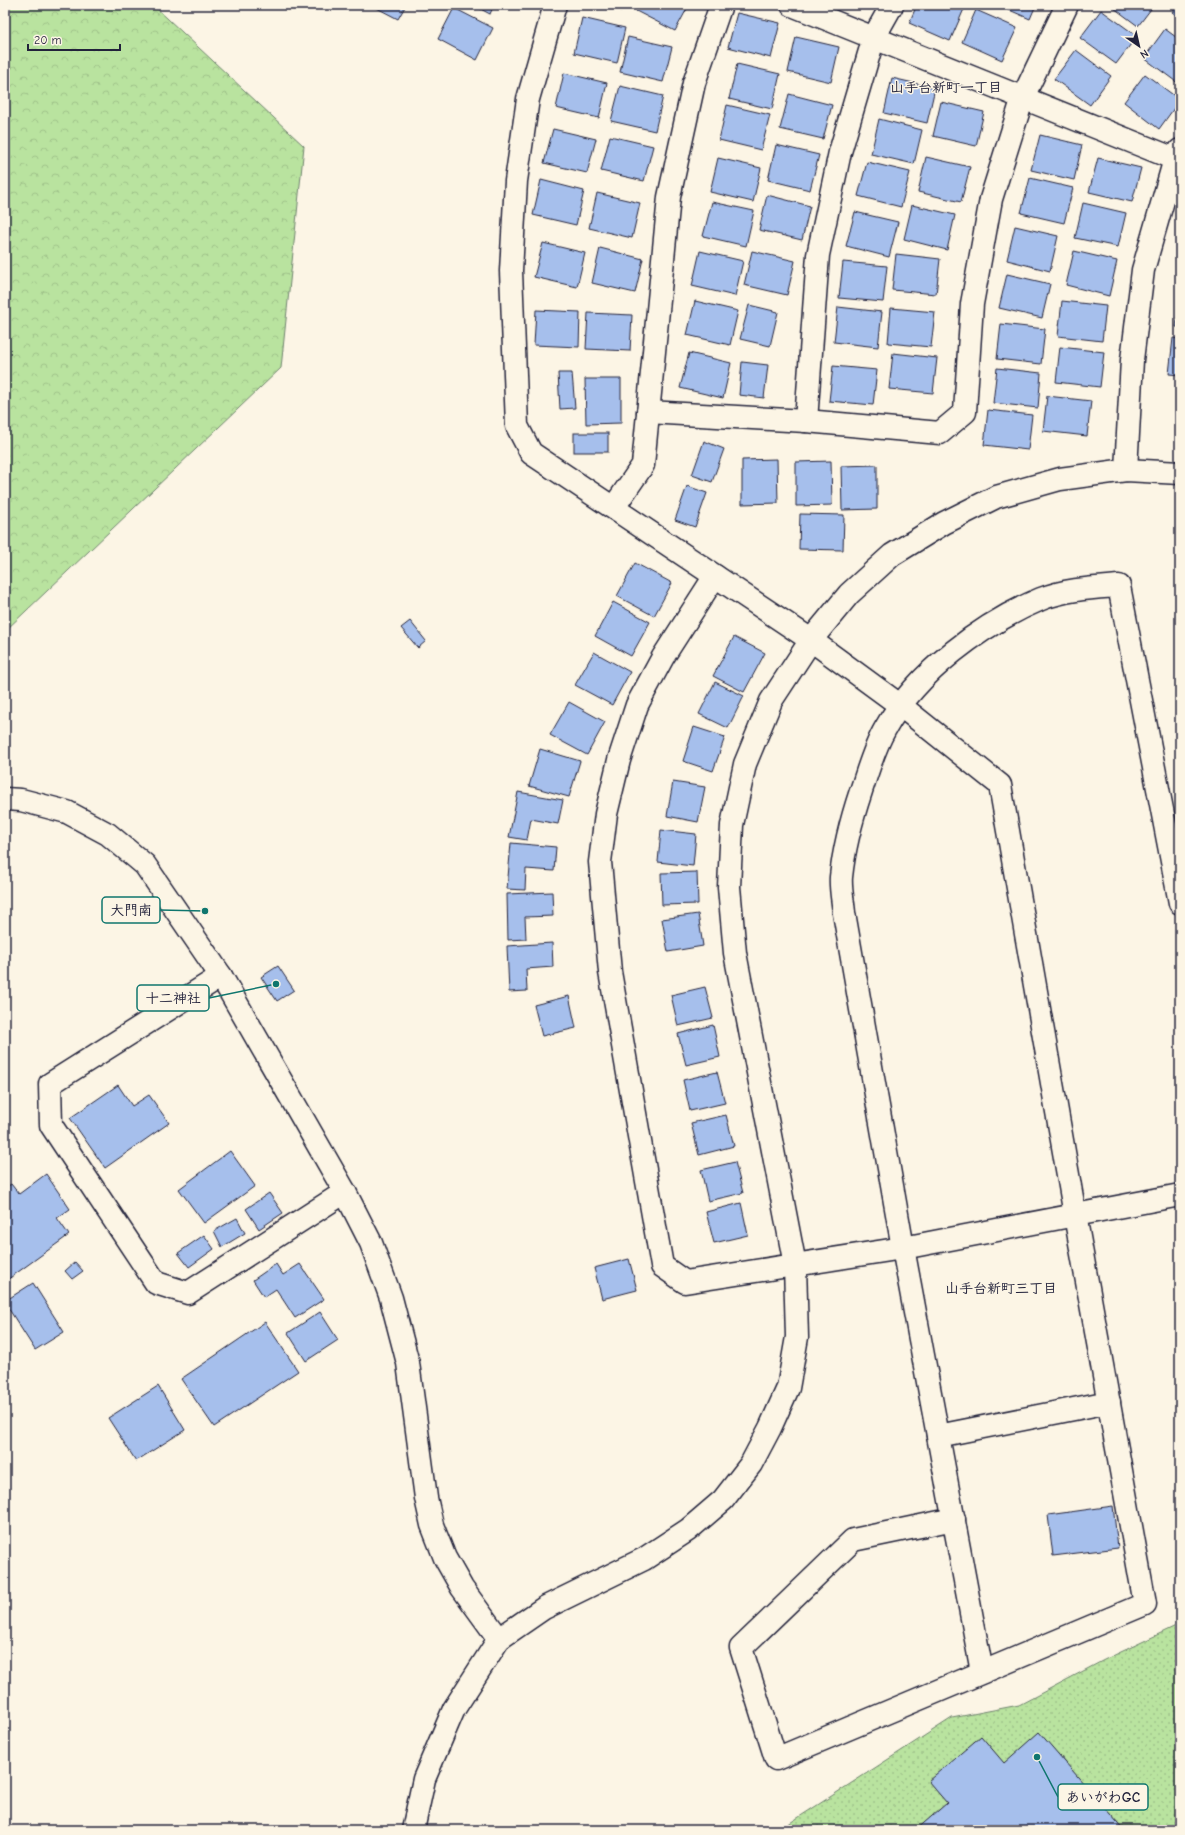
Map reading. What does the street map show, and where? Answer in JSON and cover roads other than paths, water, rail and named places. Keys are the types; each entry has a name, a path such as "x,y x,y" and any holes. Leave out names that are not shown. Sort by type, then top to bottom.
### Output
{"street":[{"path":"555,5 528,99 516,181 511,271 517,426 531,453 811,640 901,706 1000,784 1145,1604 776,1759 741,1648 853,1540 954,1519"},
{"path":"614,507 643,465 669,197 694,83 721,5"},
{"path":"792,5 1023,97 1178,155 1142,270 1132,360 1126,470"},
{"path":"806,421 818,255 840,152 874,37 892,5"},
{"path":"648,412 806,421 940,433 965,412 972,304 991,199 1023,97 1067,5"},
{"path":"413,1830 424,1779 454,1709 499,1638 544,1608 644,1559 688,1530 723,1500 751,1464 770,1428 788,1388 797,1337 795,1265 735,953 729,887 732,825 745,764 771,701 811,640 849,594 892,555 944,523 996,497 1060,479 1126,470 1180,473"},
{"path":"715,576 663,657 637,705 619,760 606,814 600,862 610,972 662,1266 685,1282 903,1248 1180,1195"},
{"path":"982,1672 903,1248 844,913 841,878 856,807 869,767 885,729 921,680 970,638 1042,598 1084,588 1119,586 1180,903"},
{"path":"5,799 21,800 67,812 108,834 146,865 221,976 345,1192 371,1243 391,1298 408,1363 426,1498 432,1525 445,1558 459,1582 499,1638"},
{"path":"221,976 50,1084 51,1125 156,1283 188,1293 345,1192"},
{"path":"938,1436 1109,1402"}],"place":[{"name":"大門南","path":"205,911"},
{"name":"十二神社","path":"276,984"},
{"name":"あいがわGC","path":"1037,1757"}],"district":[{"name":"山手台新町一丁目","path":"946,87"},
{"name":"山手台新町三丁目","path":"1001,1288"}]}
